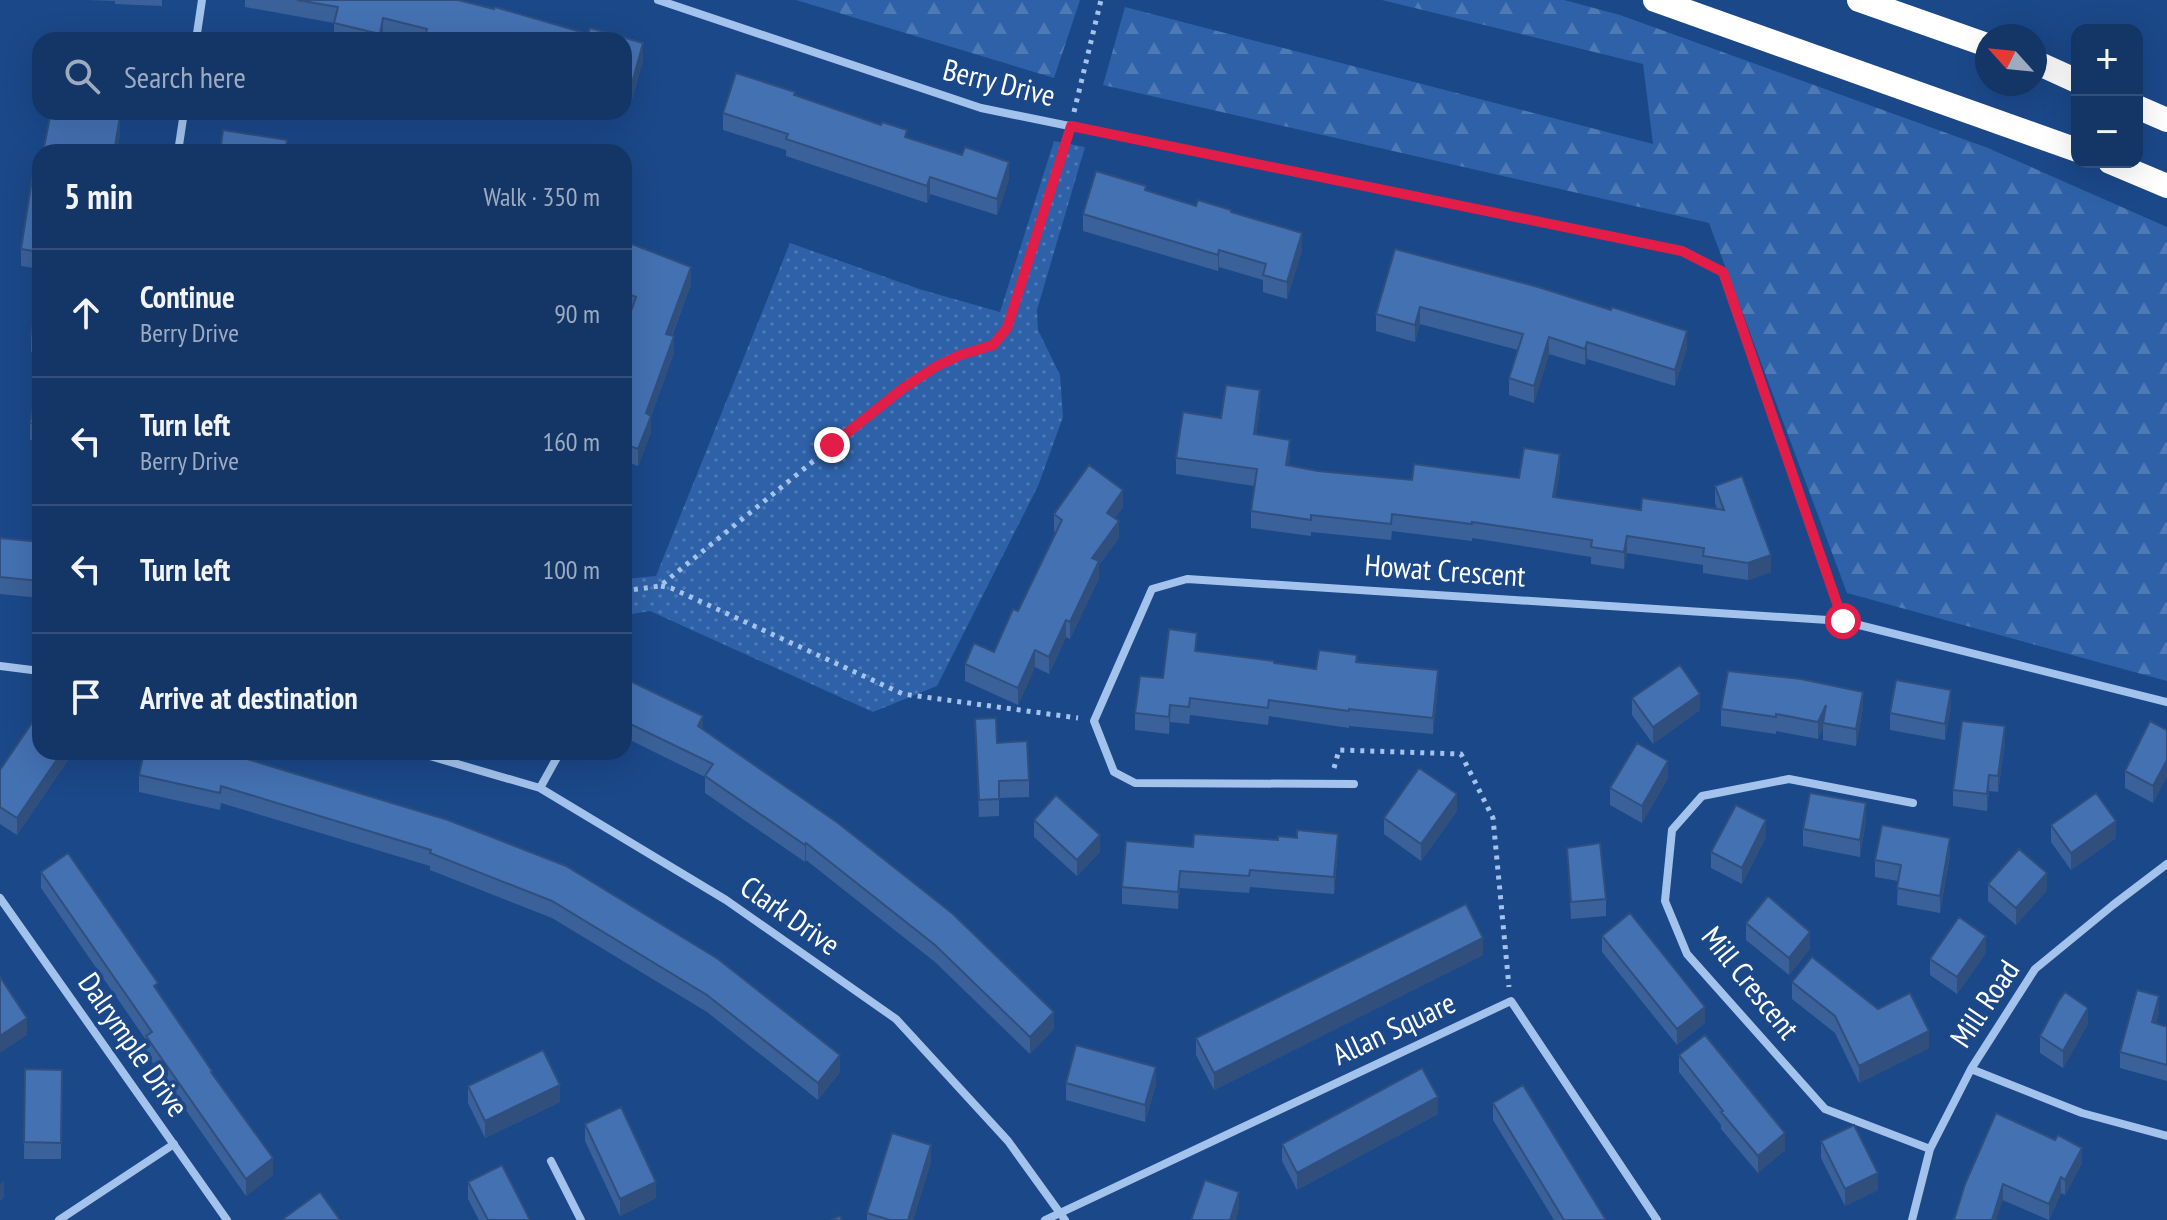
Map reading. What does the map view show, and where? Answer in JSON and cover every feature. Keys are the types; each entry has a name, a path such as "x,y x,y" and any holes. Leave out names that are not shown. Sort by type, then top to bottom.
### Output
{"highway":[{"path":"1655,0 2071,148"},
{"path":"1859,0 1975,41"},
{"path":"2047,67 2071,78"},
{"path":"2143,110 2167,120"},
{"path":"2124,168 2167,186"}],"street":[{"path":"197,32 202,0"},
{"name":"Berry Drive","path":"658,0 981,108 1682,251 1723,272 1843,621"},
{"path":"179,144 183,120"},
{"name":"Howat Crescent","path":"1094,721 1152,589 1187,579 1843,621 2167,702"},
{"path":"0,666 32,670"},
{"path":"1094,721 1114,772 1135,783 1354,784"},
{"name":"Clark Drive","path":"444,760 540,788 726,900 896,1019 1008,1141 1062,1216"},
{"path":"540,788 556,760"},
{"name":"Mill Crescent","path":"1913,803 1789,779 1702,796 1672,830 1665,901 1687,954 1825,1109 1930,1149"},
{"name":"Mill Road","path":"1912,1220 1930,1149 1971,1069 2035,969 2167,864"},
{"name":"Dalrymple Drive","path":"0,898 227,1220"},
{"path":"1511,1001 1657,1220"},
{"name":"Allan Square","path":"1045,1220 1062,1216 1511,1001"},
{"path":"1971,1069 2082,1113 2167,1136"},
{"path":"59,1220 174,1144"},
{"path":"551,1161 581,1220"}],"path":[{"path":"660,586 902,389 935,367 993,345 1007,328 1071,126 1101,0"},
{"path":"632,590 660,586 671,588 903,694 1094,721"},
{"path":"1329,784 1339,750 1461,754 1493,818 1511,1001"}],"green space":[{"path":"796,0 1080,0 1054,78"},
{"path":"1382,0 1564,0 1620,15 1988,148 2167,227 2167,681 1847,593 1709,223 1103,85 1125,7 1653,144 1643,64"},
{"path":"1054,141 1085,147 1037,310 1038,330 1060,375 1063,417 1038,486 937,686 873,712 650,611 632,614 632,578 656,576 790,243 919,289 1000,312"}],"building":[{"path":"297,0 458,0 495,7 581,32 426,32 427,29 383,18 380,32 372,32 334,23 338,7"},
{"path":"632,40 643,43 632,83"},
{"path":"736,73 881,125 882,122 907,130 905,137 962,155 965,147 1009,162 997,199 930,177 927,186 786,139 788,134 723,113"},
{"path":"49,120 119,120 115,144 45,144"},
{"path":"223,130 287,140 286,144 221,144"},
{"path":"1096,171 1196,206 1198,200 1302,233 1287,282 1263,275 1266,264 1219,250 1218,255 1083,214"},
{"path":"32,179 32,251 21,249"},
{"path":"632,244 691,267 666,334 674,336 646,413 651,416 638,449 632,447 632,308 636,297 632,295"},
{"path":"1395,249 1611,310 1612,307 1687,331 1675,370 1587,342 1585,349 1549,337 1534,386 1509,378 1523,334 1420,307 1415,325 1376,314"},
{"path":"1226,385 1260,390 1254,434 1290,440 1286,465 1318,471 1412,480 1414,464 1519,478 1524,448 1560,454 1553,497 1641,510 1642,498 1724,510 1715,486 1742,476 1771,555 1748,563 1703,556 1704,548 1627,536 1624,552 1591,547 1592,540 1472,522 1392,514 1391,524 1311,515 1311,520 1251,511 1257,469 1176,458 1183,412 1221,418"},
{"path":"1089,465 1123,490 1107,513 1119,521 1092,558 1099,561 1070,622 1066,620 1049,657 1035,650 1018,688 965,664 974,643 994,652 1013,609 1018,611 1062,520 1054,514"},
{"path":"0,538 32,541 32,580 0,577"},
{"path":"1169,629 1197,633 1195,651 1316,669 1319,650 1357,655 1356,662 1438,670 1433,718 1269,700 1268,708 1190,698 1189,707 1170,705 1169,717 1135,713 1140,676 1163,678"},
{"path":"1680,665 1700,694 1653,727 1632,698"},
{"path":"1728,671 1801,679 1863,692 1856,729 1823,723 1826,705 1818,722 1721,709"},
{"path":"1896,680 1951,690 1945,724 1890,713"},
{"path":"632,682 703,716 698,726 838,823 953,914 1054,1012 1030,1037 935,945 806,843 705,776 713,764 632,725"},
{"path":"996,718 997,743 1027,741 1029,780 999,781 999,799 979,800 975,719"},
{"path":"1962,721 2005,726 1998,776 1989,775 1987,794 1953,790"},
{"path":"2150,721 2167,730 2167,760 2153,786 2125,771"},
{"path":"32,723 32,760 57,760 17,818 0,807 0,770"},
{"path":"1637,743 1668,761 1642,806 1610,788"},
{"path":"142,760 250,760 448,820 566,866 718,959 840,1055 818,1083 707,995 552,901 430,853 431,850 221,786 220,793 139,775"},
{"path":"1419,768 1457,794 1421,844 1384,818"},
{"path":"1810,793 1866,803 1860,840 1803,829"},
{"path":"2096,793 2116,821 2071,853 2051,825"},
{"path":"1056,795 1100,835 1077,860 1034,820"},
{"path":"1736,805 1766,820 1742,868 1711,852"},
{"path":"1882,825 1950,838 1940,896 1897,888 1901,865 1875,860"},
{"path":"1297,830 1338,834 1334,877 1250,870 1249,876 1180,871 1178,892 1122,887 1126,841 1193,847 1194,834 1278,840 1278,836 1297,838"},
{"path":"1600,843 1606,899 1571,902 1567,848"},
{"path":"2019,849 2047,873 2016,908 1988,884"},
{"path":"68,853 158,983 154,986 211,1072 273,1158 246,1179 146,1036 152,1032 41,872"},
{"path":"1768,896 1810,932 1789,958 1746,923"},
{"path":"1466,904 1483,938 1214,1073 1196,1038"},
{"path":"1630,913 1705,1007 1677,1029 1602,936"},
{"path":"1959,917 1986,936 1957,977 1930,959"},
{"path":"1812,957 1878,1009 1910,993 1929,1031 1859,1066 1835,1016 1792,982"},
{"path":"0,977 27,1018 0,1036"},
{"path":"2137,990 2159,996 2152,1022 2167,1027 2167,1065 2120,1052"},
{"path":"2065,992 2088,1008 2063,1051 2040,1036"},
{"path":"1705,1035 1785,1133 1758,1156 1679,1055"},
{"path":"1076,1045 1156,1067 1145,1105 1066,1083"},
{"path":"543,1050 560,1085 485,1121 468,1086"},
{"path":"1422,1068 1438,1097 1297,1173 1282,1144"},
{"path":"25,1069 62,1070 61,1143 24,1142"},
{"path":"1523,1085 1606,1220 1564,1220 1493,1103"},
{"path":"621,1107 656,1182 620,1199 585,1124"},
{"path":"1996,1113 2055,1140 2058,1135 2082,1148 2065,1180 2061,1177 2049,1204 2003,1184 1992,1220 1954,1220 1965,1184"},
{"path":"1854,1125 1878,1173 1845,1189 1821,1141"},
{"path":"892,1133 931,1145 908,1220 890,1220 867,1213"},
{"path":"502,1165 530,1220 488,1220 468,1182"},
{"path":"1205,1180 1239,1192 1230,1220 1191,1220"},
{"path":"320,1192 340,1220 283,1219"}],"route":[{"path":"832,445 902,389 935,367 993,345 1007,328 1071,126 1682,251 1723,272 1843,621"}]}
